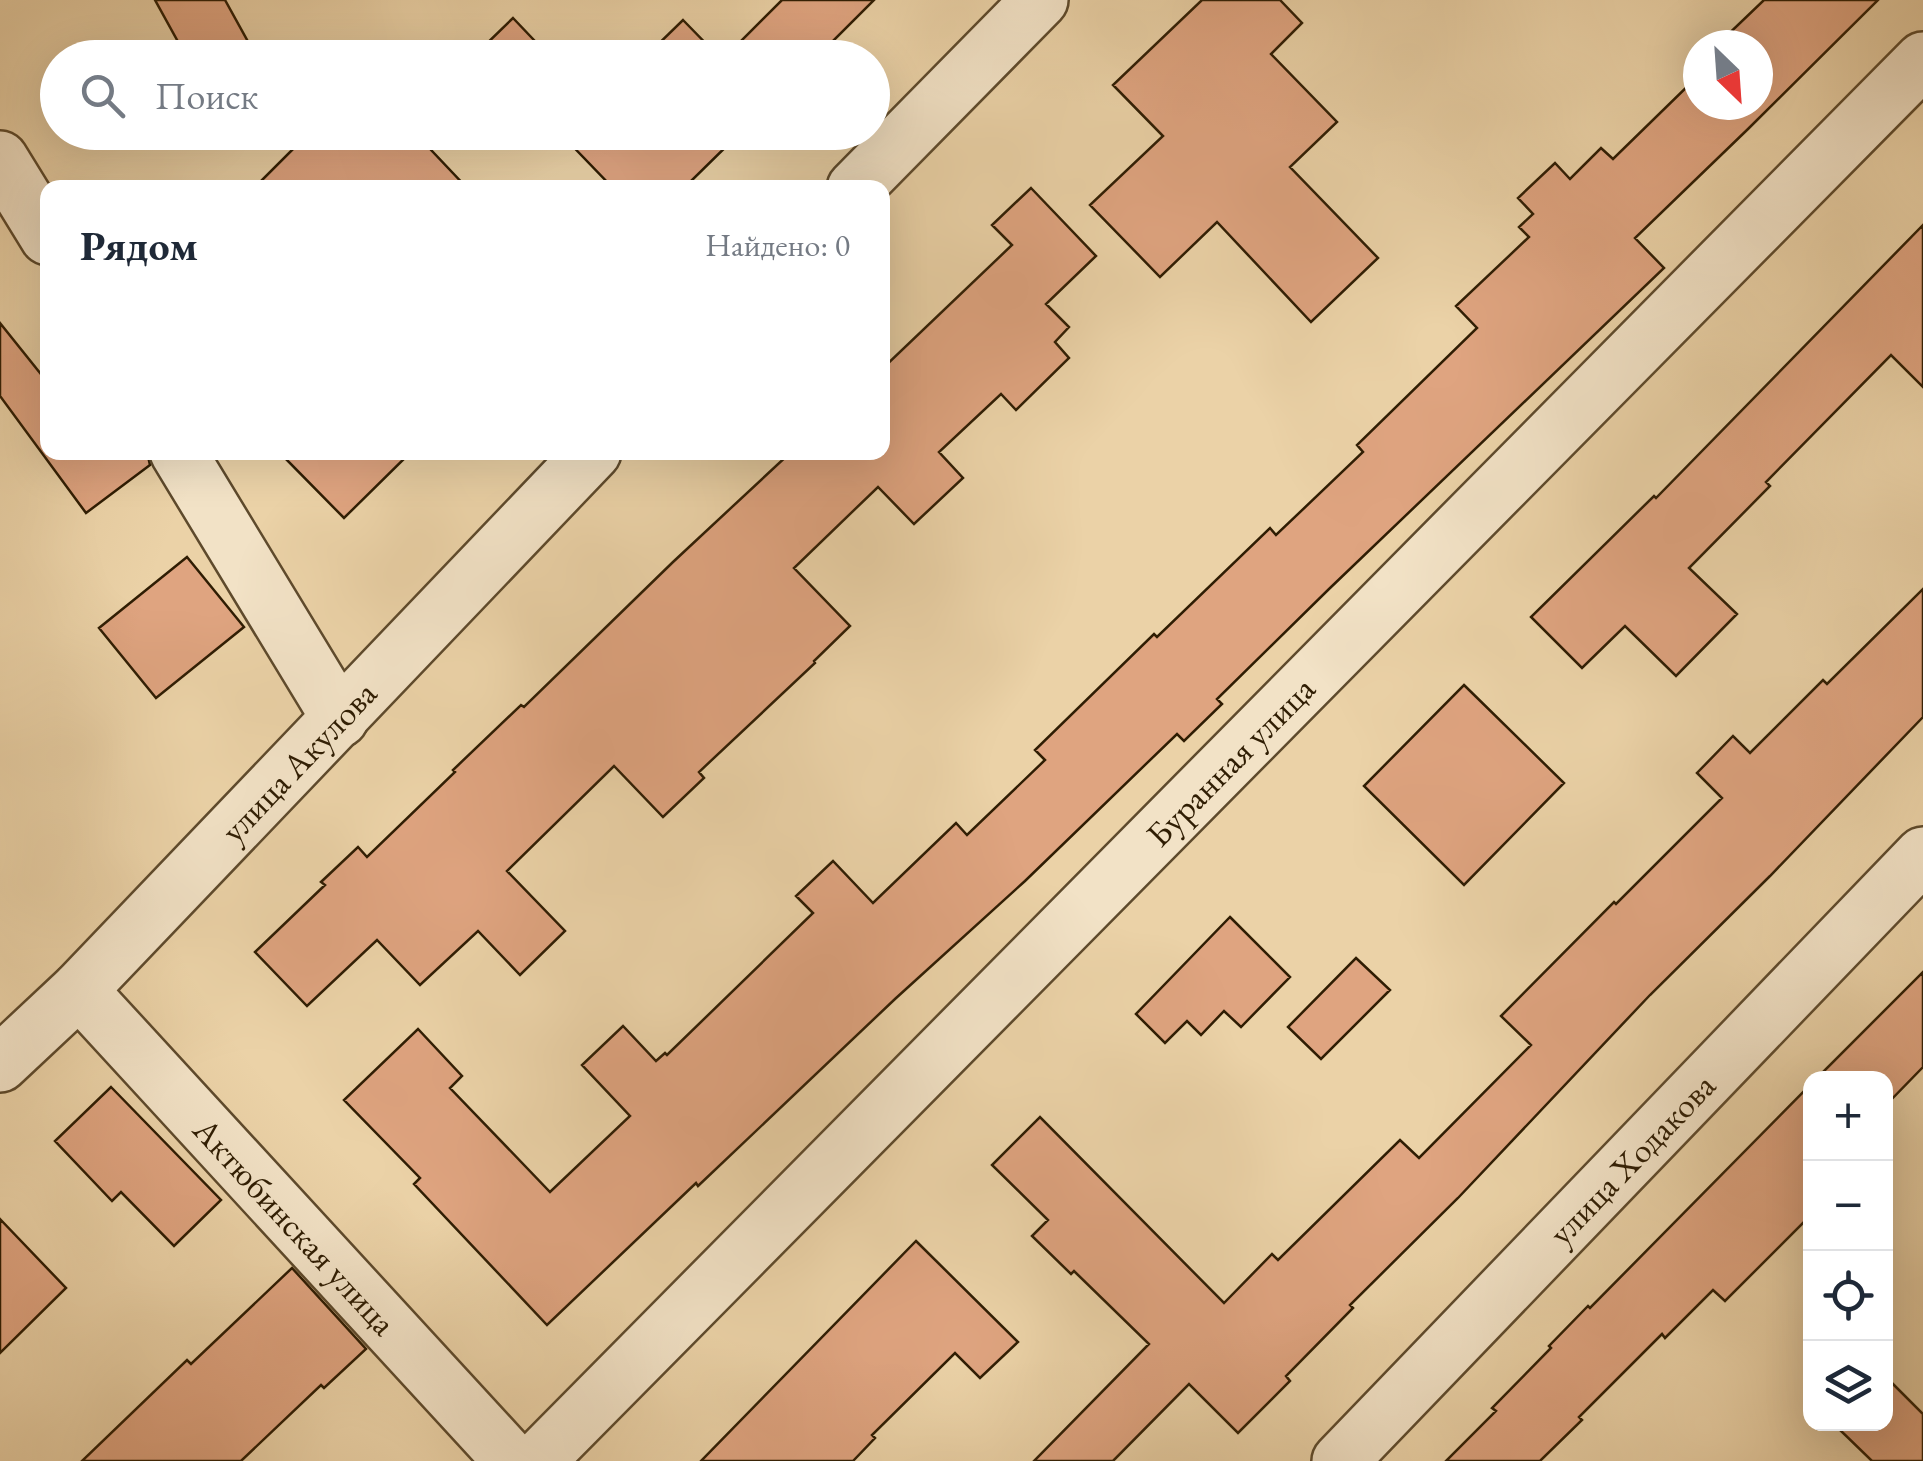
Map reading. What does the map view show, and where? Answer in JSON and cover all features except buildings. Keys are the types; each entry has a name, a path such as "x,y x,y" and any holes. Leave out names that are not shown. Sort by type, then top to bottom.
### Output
{"street":[{"path":"863,180 1040,0"},
{"name":"Буранная улица","path":"536,1461 1923,60"},
{"path":"0,159 40,224"},
{"path":"183,460 340,719"},
{"name":"улица Акулова","path":"0,1064 80,990 586,460"},
{"name":"улица Ходакова","path":"1340,1461 1923,855"},
{"name":"Актюбинская улица","path":"80,990 512,1461"}]}
